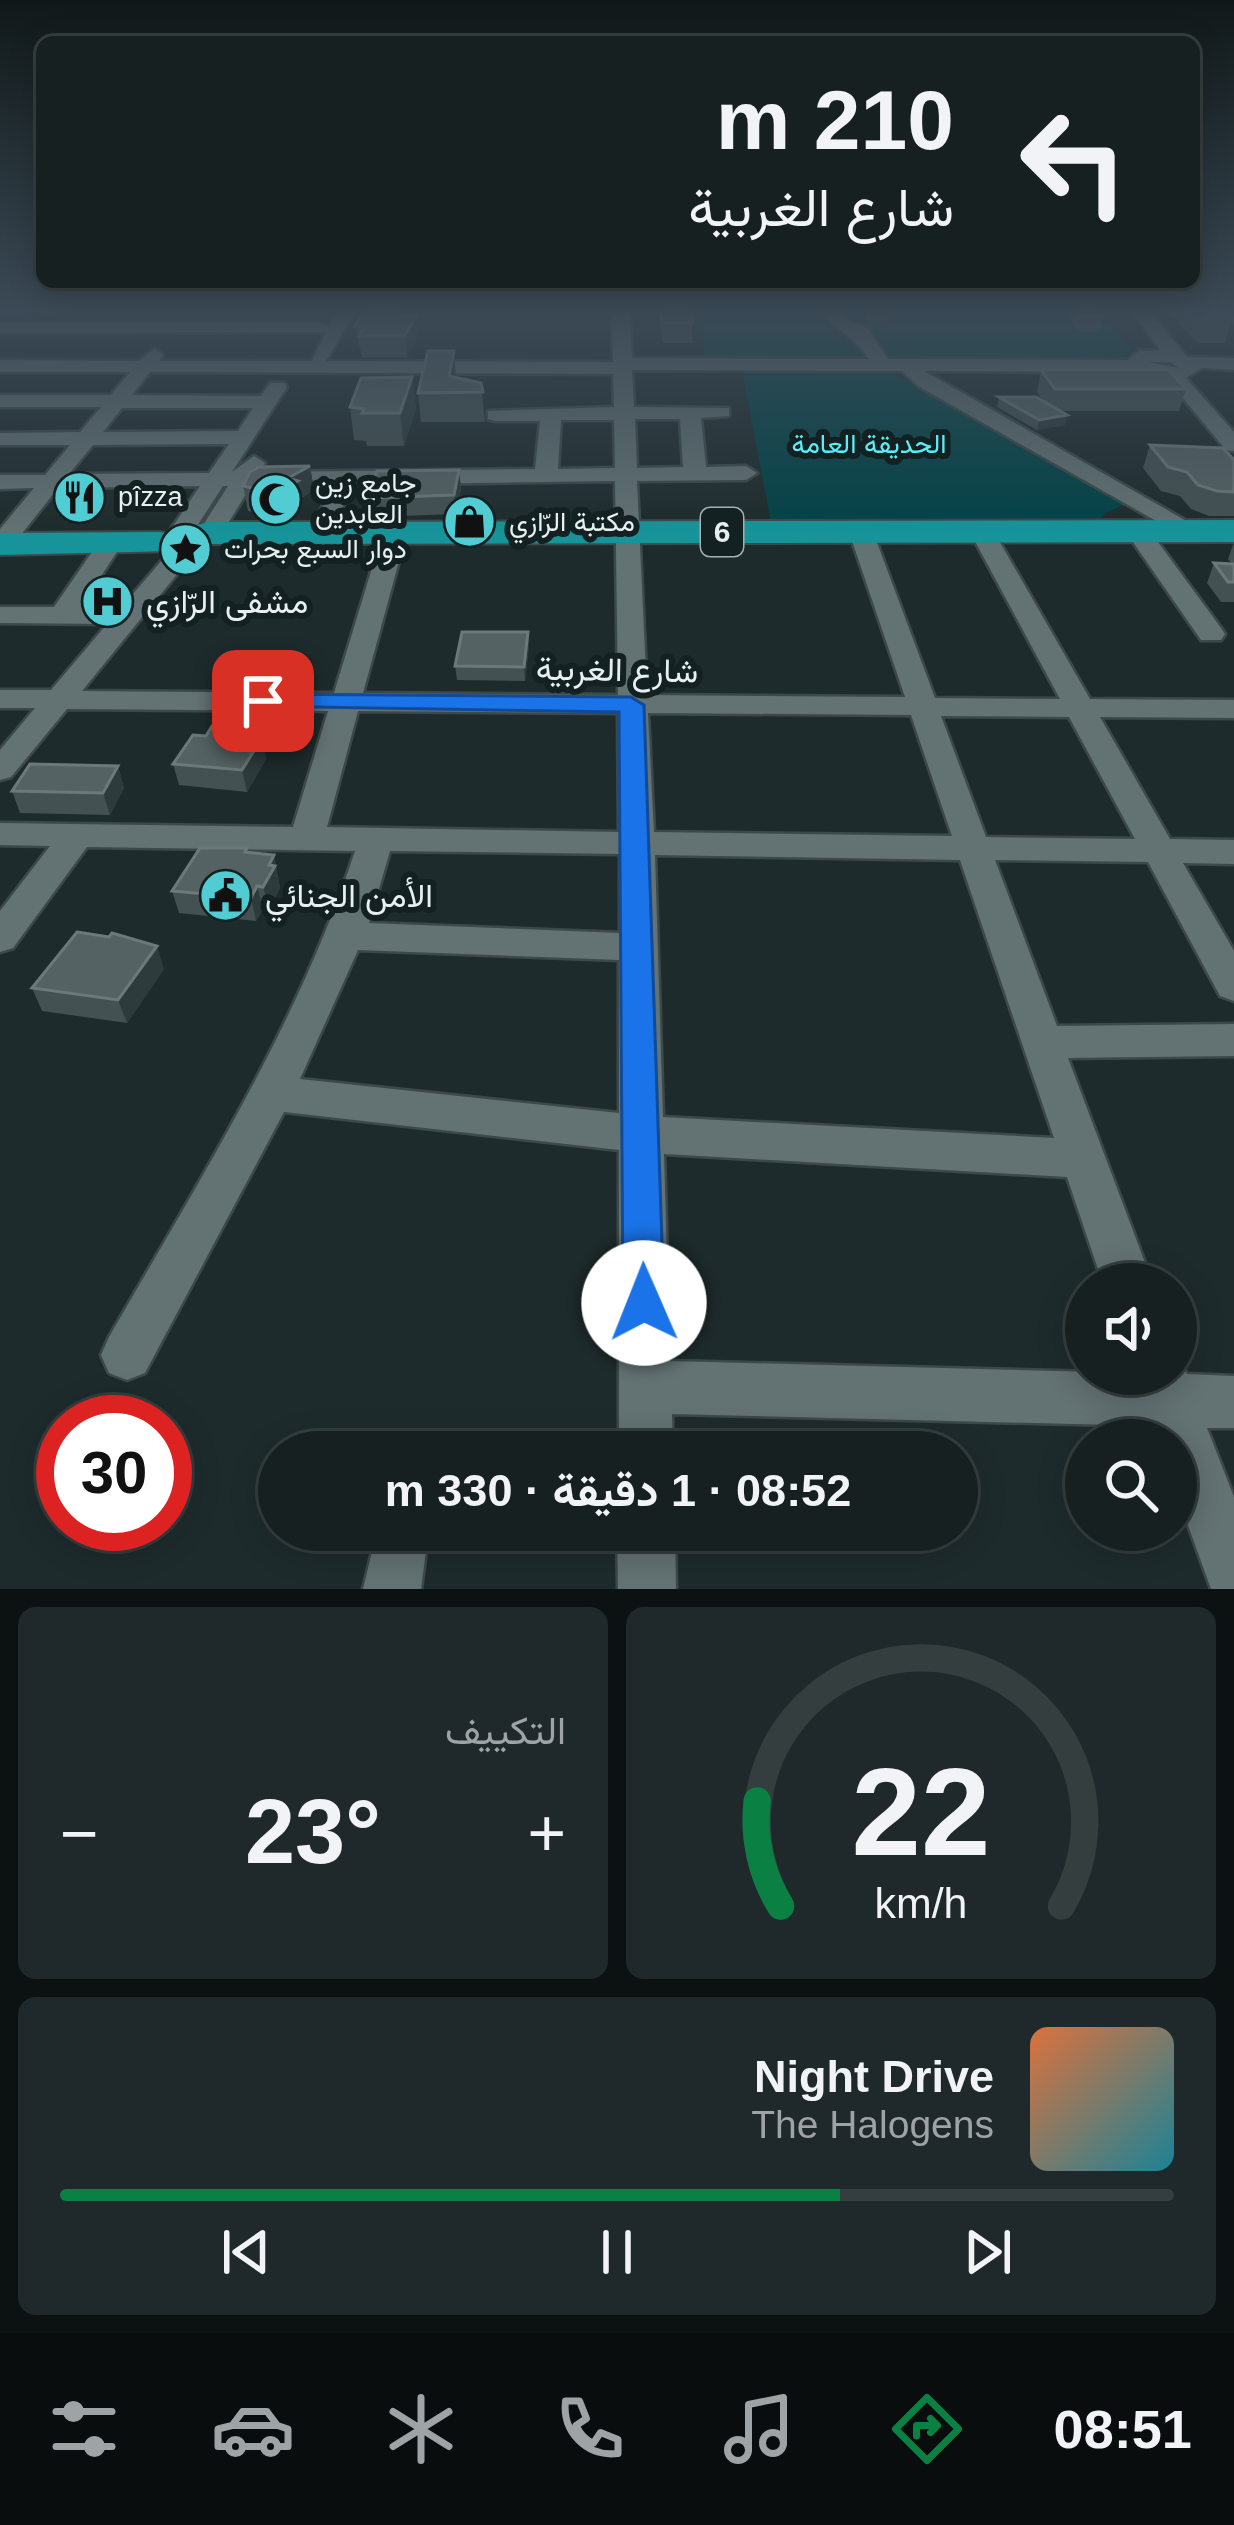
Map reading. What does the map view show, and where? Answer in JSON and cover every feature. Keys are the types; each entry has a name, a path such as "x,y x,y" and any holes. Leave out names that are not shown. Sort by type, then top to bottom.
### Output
{"highway":[{"name":"6","path":"1143,540 1187,532 1234,531"},
{"name":"6","path":"188,543 323,532 393,540"},
{"name":"6","path":"0,545 986,539 1143,540 1234,547"}],"street":[{"path":"0,545 130,385"},
{"path":"188,543 217,479 278,385"},
{"path":"0,770 244,479 302,385"},
{"path":"622,385 637,846 646,1431"},
{"path":"939,385 1187,532"},
{"path":"1192,385 1234,445"},
{"path":"0,423 10,401 267,402"},
{"path":"690,412 695,473"},
{"path":"495,415 722,412"},
{"path":"546,475 551,414"},
{"path":"0,439 244,437"},
{"path":"0,482 746,473"},
{"path":"323,532 340,488"},
{"path":"863,539 1120,1263"},
{"path":"986,539 1234,986"},
{"path":"307,836 393,540"},
{"path":"1143,540 1211,634"},
{"path":"62,616 110,544"},
{"path":"0,615 126,616"},
{"name":"شارع الغربية","path":"0,699 1234,710"},
{"path":"0,834 1234,852"},
{"path":"0,938 78,834"},
{"path":"127,1355 272,1093 346,936 377,836"},
{"path":"346,936 638,947"},
{"path":"1042,1042 1234,1040"},
{"path":"272,1093 640,1134 1082,1159"},
{"path":"645,1387 1065,1387"},
{"path":"1197,1394 1234,1402"},
{"path":"1170,1395 1234,1574"},
{"path":"646,1551 647,1589"}],"green space":[{"name":"الحديقة العامة","path":"745,385 914,385 1124,505 1105,513 1100,521 771,522"}],"building":[{"path":"358,385 409,385 400,413 362,413 364,409 350,407"},
{"path":"420,385 481,385 483,392 418,393"},
{"path":"1052,385 1182,385 1186,389 1055,389"},
{"path":"999,397 1036,397 1067,415 1039,420"},
{"path":"1150,445 1223,448 1234,460 1234,492 1198,485 1187,472 1168,467"},
{"path":"310,466 288,478 298,481 276,493 243,486 250,472 259,467"},
{"path":"459,470 454,495 368,498 377,471"},
{"path":"1214,563 1234,564 1234,582 1228,582"},
{"path":"462,632 528,632 524,667 455,666"},
{"path":"212,726 236,729 232,735 262,738 242,770 173,764 193,735 206,736"},
{"path":"30,764 118,766 103,793 12,791"},
{"path":"200,848 247,848 245,852 274,855 269,865 275,866 251,898 172,891"},
{"path":"77,932 109,937 112,933 157,946 118,1000 32,988"}],"place":[{"name":"pîzza","path":"79,497"},
{"name":"جامع زين العابدين","path":"276,499"},
{"name":"مكتبة الرّازي","path":"470,522"},
{"name":"دوار السبع بحرات","path":"185,549"},
{"name":"مشفى الرّازي","path":"107,601"},
{"name":"الأمن الجنائي","path":"226,895"}],"route":[{"path":"263,701 631,705 644,1303"}]}
